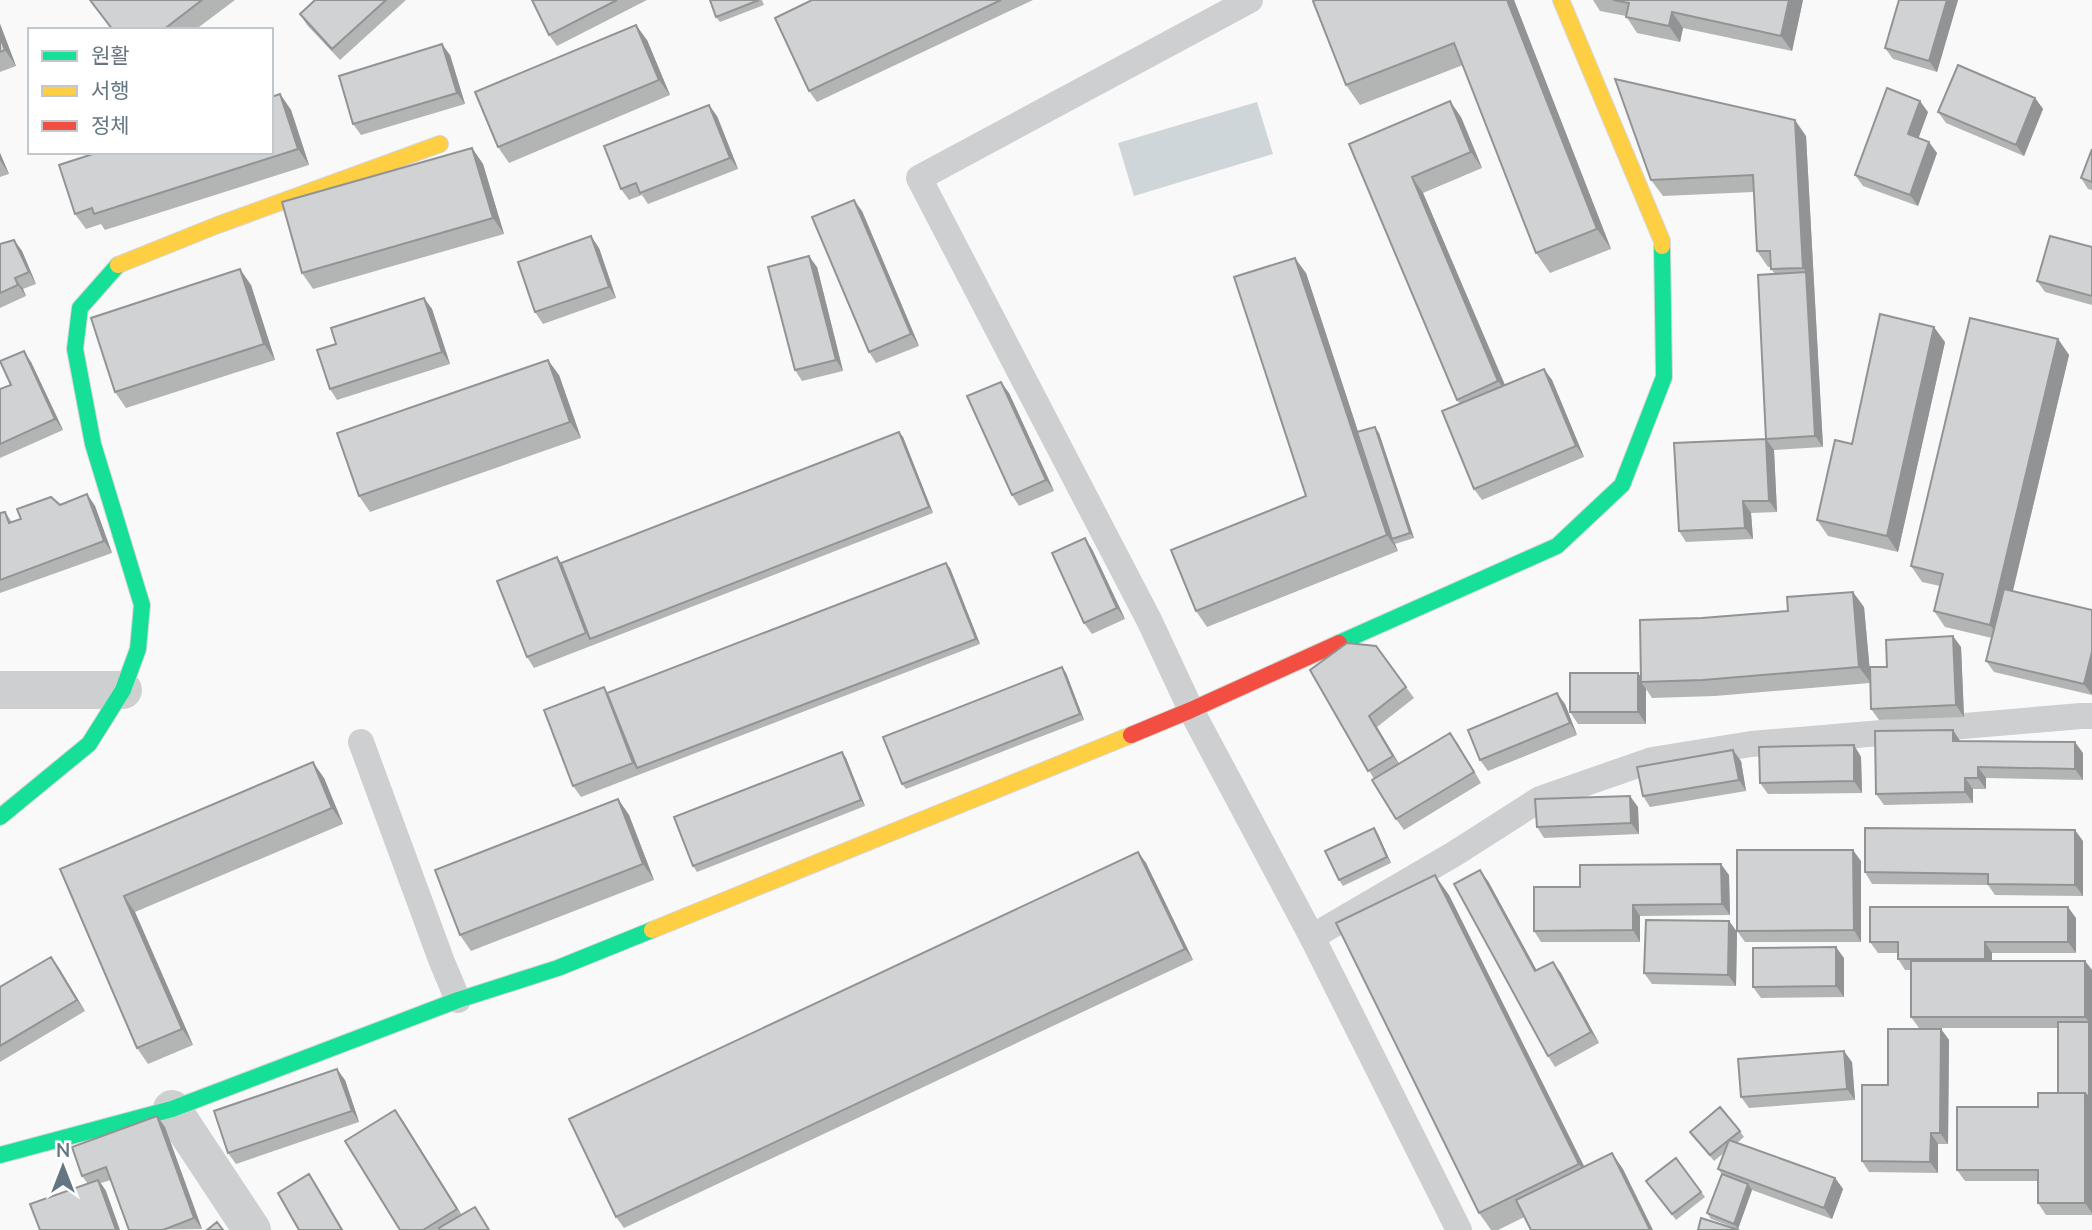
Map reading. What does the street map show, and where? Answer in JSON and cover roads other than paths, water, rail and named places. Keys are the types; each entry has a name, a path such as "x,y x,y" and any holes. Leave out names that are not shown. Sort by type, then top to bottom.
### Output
{"street":[{"path":"0,1155 172,1110 458,1000 558,968 1191,710 1557,545 1622,485 1664,377 1662,241 1561,0"},
{"path":"0,817 89,744 123,690 138,649 142,605 93,444 75,349 80,308 115,265 440,144"},
{"path":"0,690 123,690"},
{"path":"172,1110 252,1230"}],"lane":[{"path":"1250,0 919,178 1149,620 1191,710 1312,937 1460,1230"},
{"path":"1312,937 1454,854 1540,799 1651,760 1751,744 2092,716"},
{"path":"360,742 458,1000"}]}
